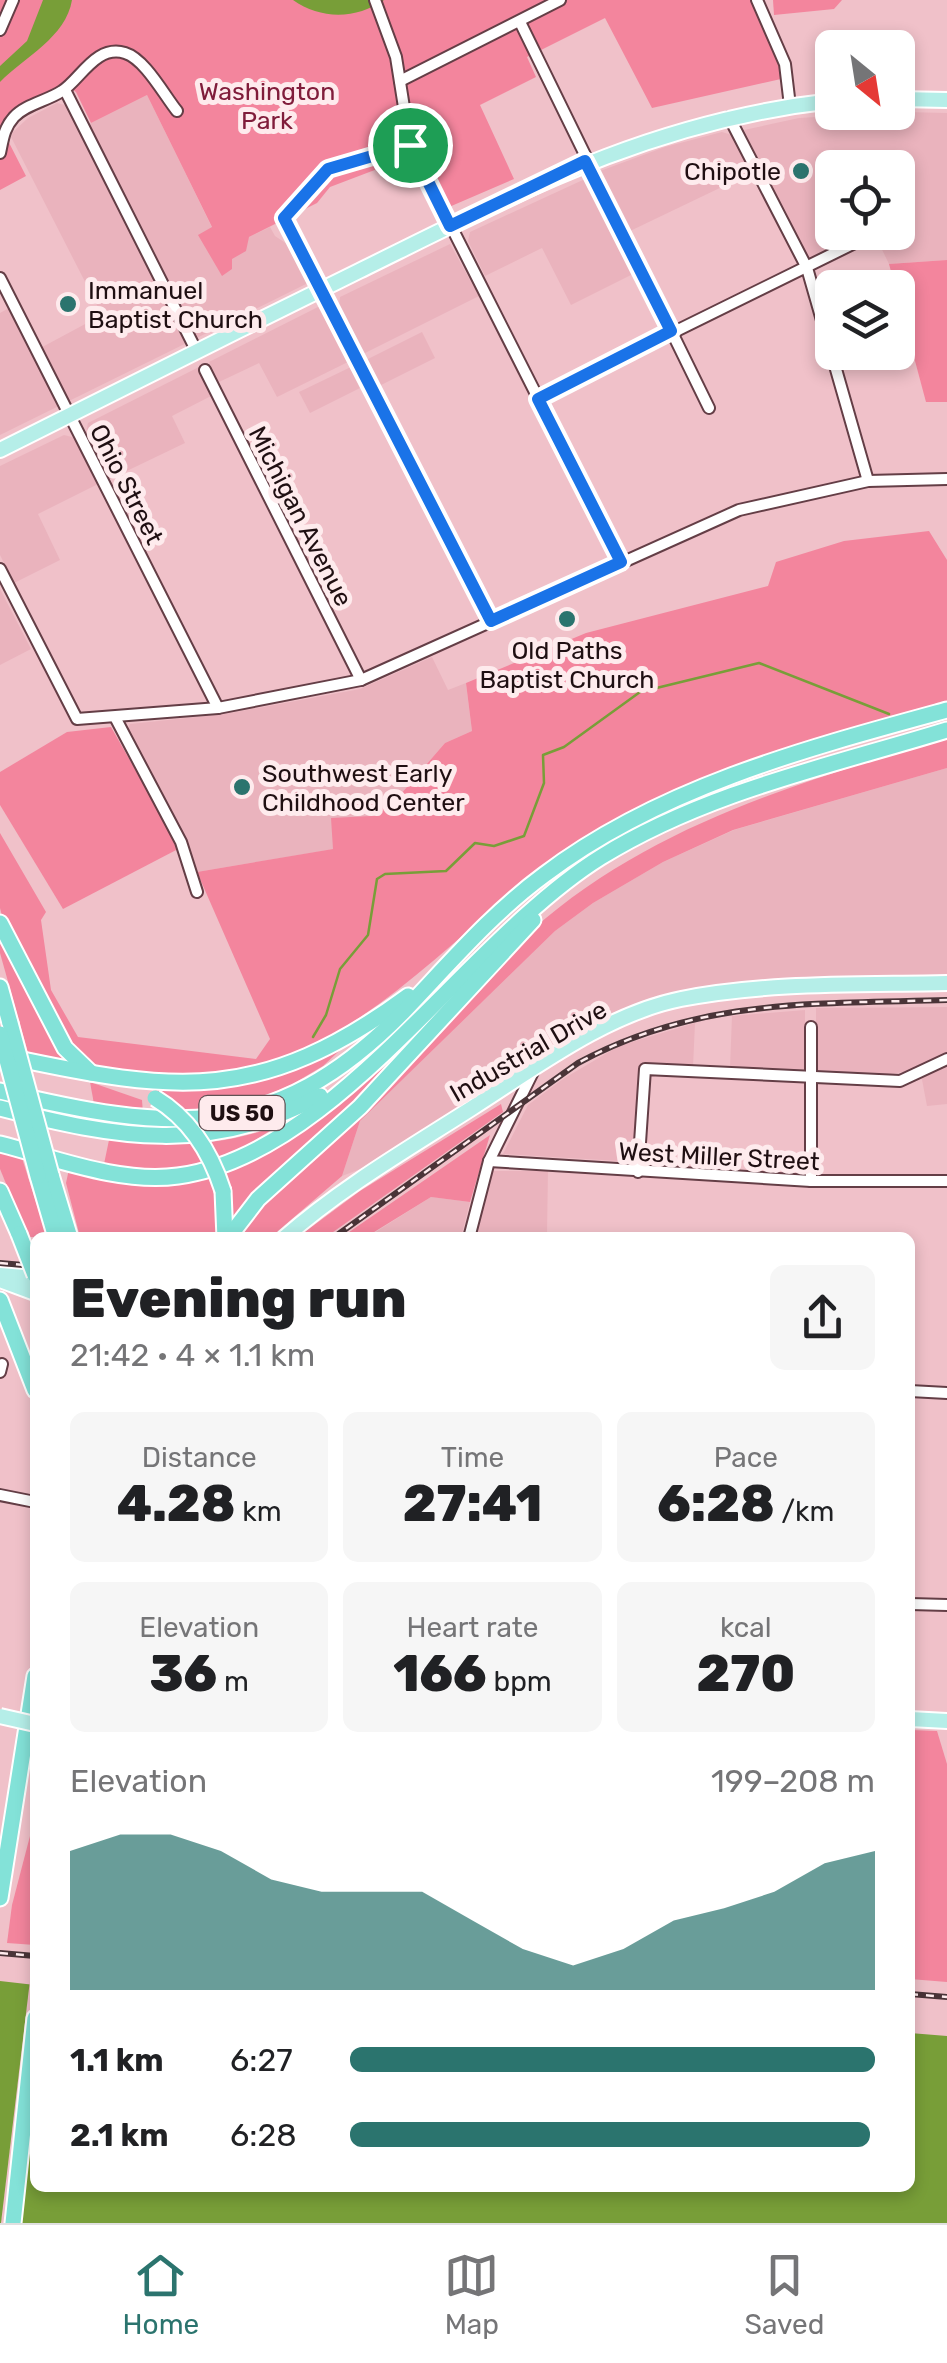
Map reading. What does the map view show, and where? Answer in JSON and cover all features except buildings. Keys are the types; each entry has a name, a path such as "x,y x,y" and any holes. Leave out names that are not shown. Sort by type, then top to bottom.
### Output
{"highway":[{"name":"US 50","path":"0,1090 137,1119 207,1120 244,1113 308,1086 356,1056 544,875 636,818 716,782 947,710"},
{"name":"US 50","path":"0,1108 77,1128 168,1138 240,1129 298,1108 352,1080 517,922 583,870 654,828 722,798 947,730"},
{"path":"231,1232 258,1199 360,1107 583,870"},
{"path":"0,922 65,1048 94,1075"},
{"path":"0,1055 114,1079 172,1085 228,1082 277,1067 373,1022 439,974"},
{"path":"0,987 5,1028 55,1232"},
{"path":"114,1079 155,1098 190,1126 223,1191 226,1232"},
{"path":"0,1144 108,1171 177,1176 233,1161 297,1124 352,1080"},
{"path":"44,1176 67,1232"},
{"path":"0,1191 30,1263"},
{"path":"0,1300 30,1377"},
{"path":"0,1898 30,1705"},
{"path":"13,2223 30,2065"}],"main road":[{"path":"915,99 947,100"},
{"path":"0,450 585,161 729,117 815,103"},
{"name":"Industrial Drive","path":"291,1232 325,1202 534,1069 606,1028 678,1000 785,986 947,983"},
{"path":"0,1278 30,1276"},
{"path":"0,1278 30,1291"},
{"path":"0,1716 30,1723"},
{"path":"915,1720 947,1721"}],"street":[{"path":"0,30 12,0"},
{"path":"375,0 384,17 400,81 410,145 621,562"},
{"path":"400,81 560,0"},
{"path":"757,0 785,64 790,106"},
{"path":"520,22 708,408"},
{"path":"0,153 4,130 16,114 65,90 86,64 115,52 129,54 176,111"},
{"path":"65,90 197,352"},
{"path":"729,117 807,268 868,481"},
{"path":"410,145 328,169 284,218 324,289 491,621"},
{"path":"538,399 842,250"},
{"name":"Ohio Street","path":"0,278 218,708"},
{"name":"Michigan Avenue","path":"205,370 361,680"},
{"path":"0,570 77,719 116,719 218,708 361,680 739,510 868,481 947,479"},
{"path":"116,719 181,842 197,892"},
{"path":"811,1027 811,1181"},
{"path":"638,1172 642,1071 900,1081 947,1059"},
{"path":"471,1232 489,1161 534,1069"},
{"name":"West Miller Street","path":"489,1161 811,1181 947,1181"},
{"path":"915,1391 947,1393"},
{"path":"0,1495 30,1501"},
{"path":"915,1604 947,1605"}],"shaded area":[{"path":"43,0 72,0 53,36 0,82 0,66 27,41"},
{"path":"293,0 384,0 362,11 339,15 315,11"},
{"path":"147,95 223,250 270,227 275,236 296,250 310,277 306,284 0,435 0,313 9,308 33,352 102,315 11,137 13,132 28,118 57,103 69,106 81,128"},
{"path":"915,112 947,113 947,260 889,264 882,250 915,250 915,150 815,150 815,250 831,250 808,261 744,130 815,117 815,130 915,130"},
{"path":"722,132 732,135 751,173 628,232 600,171 665,147"},
{"path":"585,179 635,273 571,305 542,248 485,276 468,241 470,232"},
{"path":"450,244 479,296 363,354 339,310 340,297"},
{"path":"325,307 354,359 277,397 259,363 219,382 209,362"},
{"path":"422,332 435,358 379,386 366,360"},
{"path":"355,365 366,385 310,413 299,392"},
{"path":"199,367 213,395 172,416 185,443 108,480 86,434 88,423"},
{"path":"64,435 76,438 98,484 38,514 60,560 14,583 0,555 0,466"},
{"path":"0,589 31,649 0,665"},
{"path":"432,657 448,690 466,683 472,731 445,743 400,795 334,849 197,872 127,730 130,724 225,714 360,689"},
{"path":"947,768 947,977 834,979 625,1015 371,1165 342,1176 360,1121 555,931 593,903 663,862 734,830"},
{"path":"947,1007 947,1104 927,1106 920,1069 872,1077 816,1073 816,1008"},
{"path":"805,1010 805,1070 730,1068 732,1016"},
{"path":"695,1023 693,1067 641,1067 638,1073 636,1162 503,1154 528,1105 563,1079 619,1046"},
{"path":"493,1171 548,1171 547,1232 476,1232"},
{"path":"431,1197 470,1202 462,1232 376,1232"},
{"path":"0,1981 30,1984 30,2192 915,2192 915,2033 947,2036 947,2223 0,2223"}],"green space":[{"name":"Washington Park","path":"0,0 751,0 781,67 781,79 652,108 605,18 527,57 536,77 480,105 514,179 449,207 422,152 330,187 317,203 249,237 246,251 232,259 232,269 222,276 198,235 212,227 147,95 91,123 76,92 64,83 22,106 1,127 26,176 0,190"},
{"path":"773,0 842,0 834,9 774,15"},
{"path":"947,260 947,402 926,402 915,361 915,270 891,270 889,264"},
{"path":"929,531 947,560 947,702 730,770 606,826 551,862 398,990 345,1027 288,1056 226,1073 156,1075 94,1065 66,1035 9,932 0,908 0,833 46,912 41,920 51,990 78,1037 256,1059 270,1039 197,872 333,849 331,818 371,816 400,795 445,743 472,731 466,683 586,633 768,586 776,562 844,541"},
{"path":"111,727 180,848 63,909 0,805 0,772 67,732"},
{"path":"947,738 947,768 733,830 663,862 593,903 555,931 360,1121 342,1176 277,1232 245,1232 288,1179 384,1093 512,949 578,893 676,835 728,811"},
{"path":"0,931 68,1065 28,1053 0,953"},
{"path":"354,1037 323,1066 255,1100 185,1113 153,1089 221,1086"},
{"path":"405,1052 234,1220 225,1172 286,1139"},
{"path":"90,1082 142,1100 143,1114 94,1104"},
{"path":"501,1104 503,1112 333,1232 305,1232 360,1191"},
{"path":"279,1125 225,1159 163,1172 104,1164 109,1140 195,1143 237,1138"},
{"path":"490,1135 470,1202 431,1197 374,1232 349,1232"},
{"path":"0,1151 22,1158 45,1232 30,1232 28,1237 0,1169"},
{"path":"69,1169 173,1183 212,1176 218,1192 218,1232 79,1232 66,1183"},
{"path":"915,1730 937,1731 947,1764 947,1982 915,1979"},
{"path":"30,1836 30,1945 7,1943 12,1905"}],"pier":[{"path":"30,1980 30,2118 18,2223 1,2223"}],"waterway":[{"path":"313,1037 326,1015 340,969 368,935 377,879 385,874 446,871 475,843 494,846 524,836 544,783 543,755 564,747 640,692 759,663 889,714"}],"railway":[{"path":"341,1232 578,1063 623,1042 668,1026 758,1009 947,1000"},
{"path":"0,1263 30,1266"},
{"path":"0,1953 30,1956"},
{"path":"915,1994 947,1997"}],"place":[{"name":"Chipotle","path":"801,171"},
{"name":"Immanuel Baptist Church","path":"68,304"},
{"name":"Old Paths Baptist Church","path":"567,619"},
{"name":"Southwest Early Childhood Center","path":"242,787"}],"route":[{"path":"410,145 450,226 585,161 671,331 538,399 621,562 491,621 324,289 284,218 328,169 410,145"}]}
